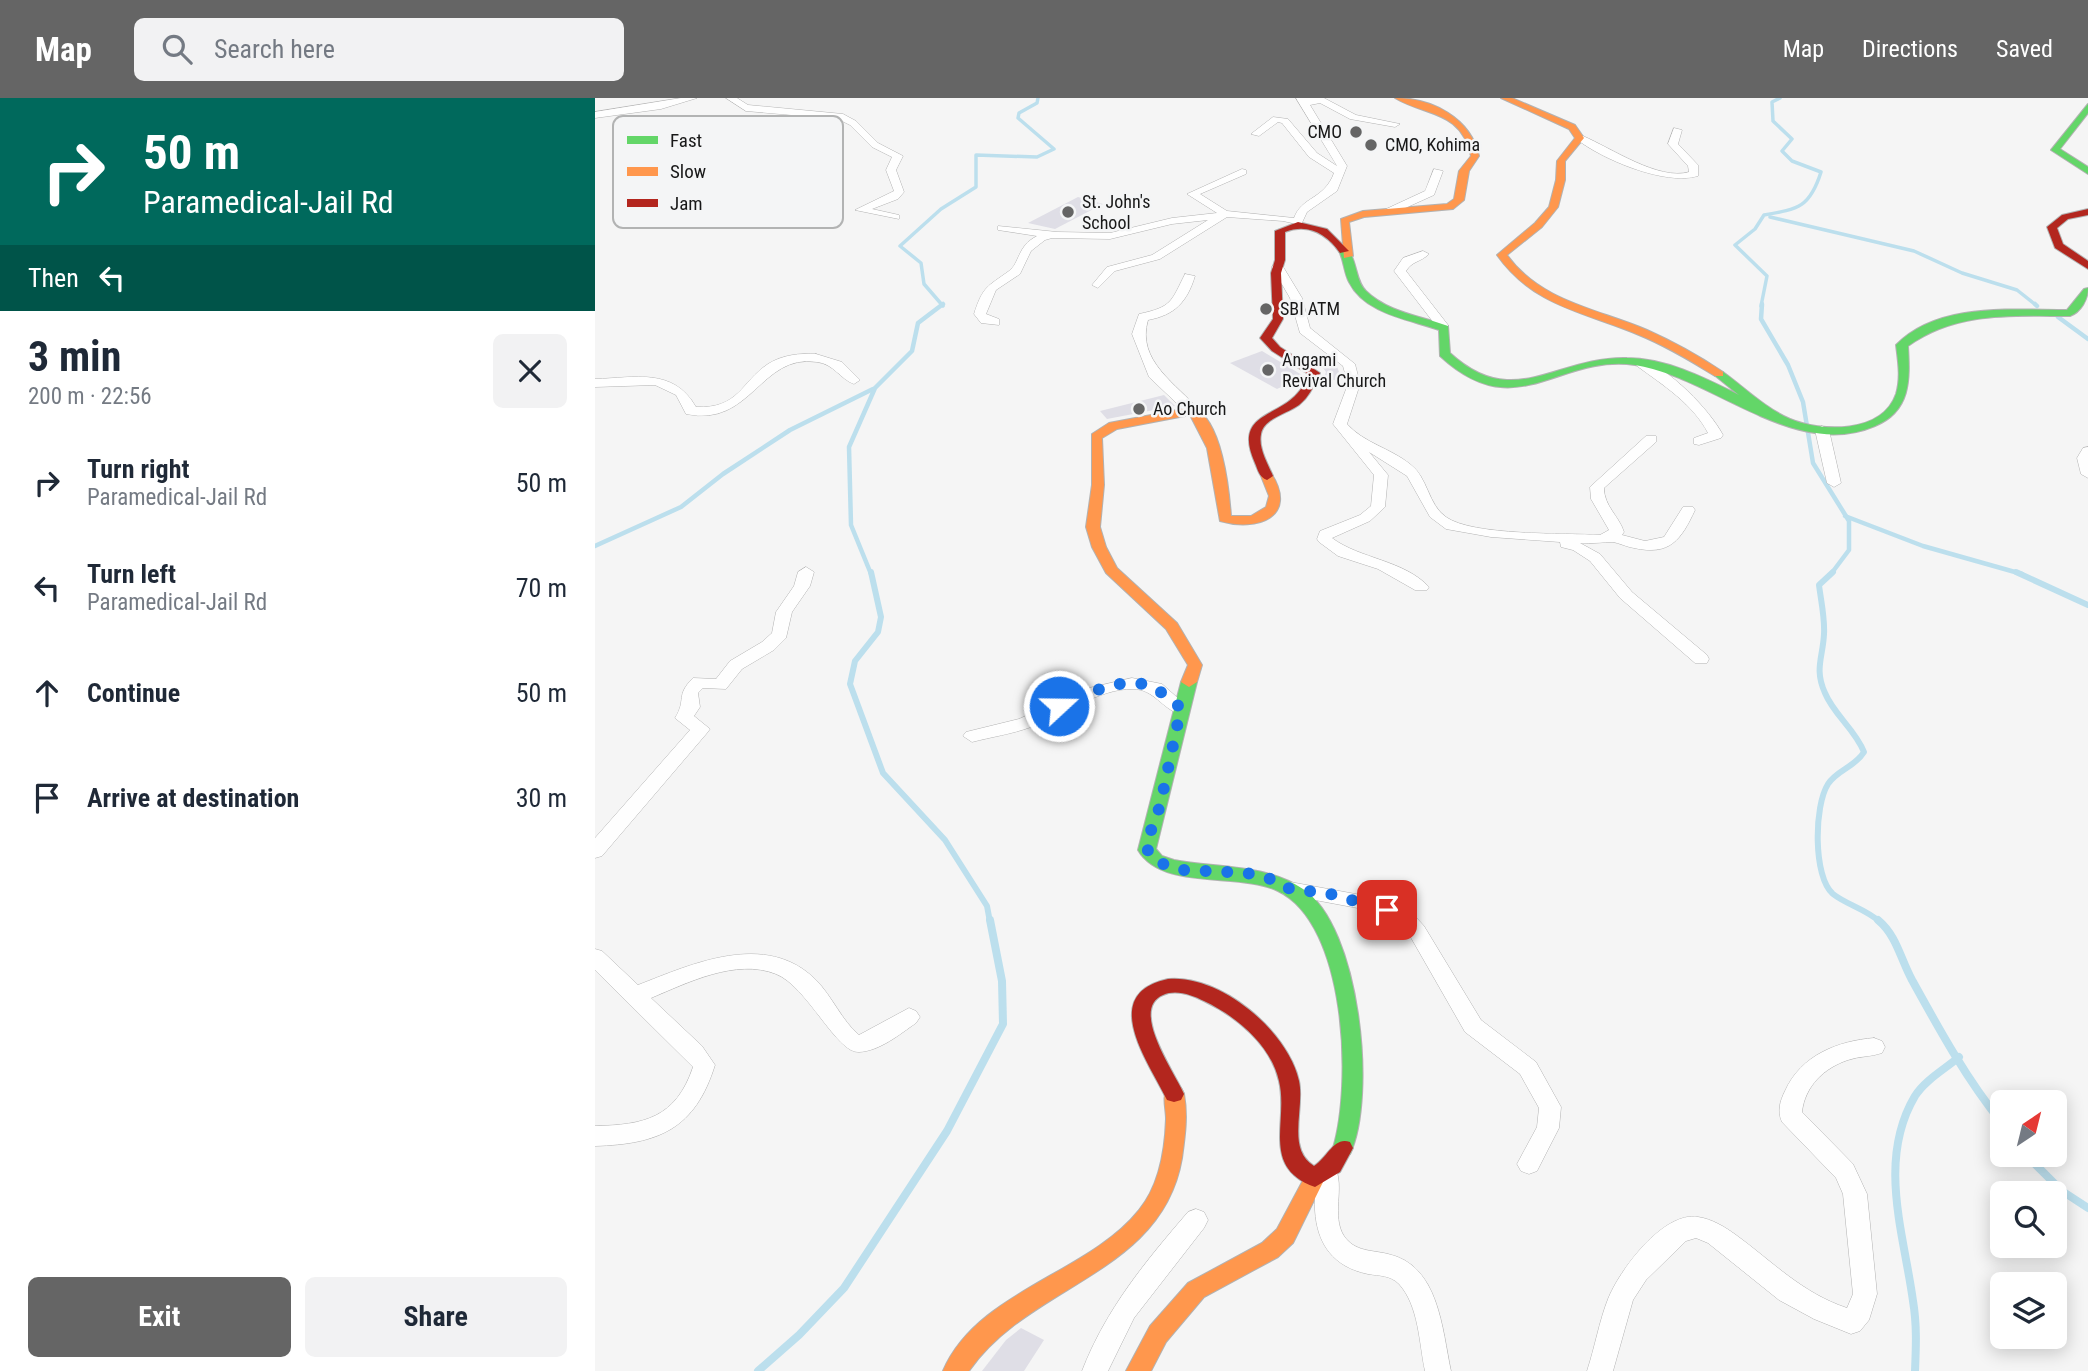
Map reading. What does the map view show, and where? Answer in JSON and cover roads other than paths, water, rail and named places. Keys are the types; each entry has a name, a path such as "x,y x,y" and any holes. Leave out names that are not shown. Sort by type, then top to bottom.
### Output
{"main road":[{"path":"1347,257 1349,249 1342,225 1344,221 1363,214 1438,210 1456,203 1464,171 1476,152 1471,136 1447,113 1399,98"},
{"path":"1505,98 1572,127 1580,138 1561,161 1563,178 1558,204 1542,222 1502,255 1509,269 1541,291 1684,353 1711,368 1784,421"},
{"path":"2088,107 2070,132 2056,144 2055,150 2088,171"},
{"path":"2088,212 2065,217 2052,227 2052,238 2059,247 2088,266"},
{"path":"1138,1371 1158,1334 1196,1290 1270,1250 1285,1236 1321,1176 1339,1159 1354,1108 1344,989 1327,927 1313,904 1278,881 1247,873 1184,870 1160,863 1149,854 1146,844 1160,806 1181,708 1195,665 1173,626 1111,570 1100,547 1093,527 1098,485 1094,452 1096,437 1113,426 1193,411 1204,423 1223,480 1225,518 1239,522 1261,516 1272,509 1277,495 1274,485 1256,461 1253,435 1260,424 1300,401 1313,386 1314,373 1307,365 1270,345 1266,338 1278,319 1277,267 1280,231 1297,223 1314,226 1332,236 1347,257 1354,286 1370,299 1444,328 1444,355 1455,367 1478,381 1504,387 1528,384 1579,364 1603,359 1641,363 1682,376 1784,421 1822,430 1861,427 1886,416 1899,401 1904,376 1902,345 1912,334 1930,325 1955,319 1995,314 2070,313 2088,291"},
{"path":"955,1371 971,1344 997,1321 1053,1288 1138,1227 1162,1193 1173,1155 1175,1096 1146,1037 1137,1009 1141,999 1154,988 1167,984 1213,995 1244,1014 1288,1076 1289,1153 1299,1171 1321,1176"}],"street":[{"path":"595,115 661,106 692,98"},
{"path":"731,98 746,108 840,116"},
{"path":"1303,100 1321,100 1353,117 1395,124"},
{"path":"1002,228 1052,234 1110,236 1172,221 1225,214 1285,218 1297,223 1301,210 1333,189 1340,172 1340,157 1303,100"},
{"path":"843,118 853,123 876,145 898,156 891,170 899,192 894,197 860,210 895,217"},
{"path":"1256,134 1276,119 1285,121 1313,155 1340,172"},
{"path":"1580,138 1645,169 1673,177 1689,177 1693,174 1693,165 1673,144 1677,130"},
{"path":"1225,214 1192,194 1242,172"},
{"path":"1384,213 1422,199 1435,184 1438,172"},
{"path":"1098,285 1111,269 1164,253 1225,214"},
{"path":"995,323 985,320 980,314 987,291 998,279 1016,272 1022,253 1030,243 1052,234"},
{"path":"1423,254 1407,260 1400,271 1444,328"},
{"path":"1277,267 1296,298 1304,330 1349,364 1354,384 1352,396 1341,419 1344,429 1381,475 1380,499 1374,513 1331,530 1325,534 1324,539 1343,553 1383,566 1421,587"},
{"path":"1189,276 1182,298 1164,312 1143,317 1138,334 1157,380 1193,411"},
{"path":"595,383 657,381 681,393 691,411 702,412 727,407 743,397 769,369 801,357 838,364 847,369 854,380"},
{"path":"1641,363 1675,387 1709,422 1716,435 1699,441"},
{"path":"1344,429 1414,473 1441,528 1467,538 1553,542 1585,550 1597,558 1622,592 1701,659"},
{"path":"1822,430 1834,483"},
{"path":"1438,519 1468,531 1603,540 1612,537 1617,532 1615,525 1602,508 1595,493 1597,487 1651,439"},
{"path":"2088,451 2084,458 2088,474"},
{"path":"1612,537 1639,545 1663,543 1674,537 1688,510"},
{"path":"595,851 701,729 684,718 691,707 689,692 692,687 699,682 720,685 736,665 774,641 784,626 784,612 802,586 806,572"},
{"path":"972,736 1024,723 1091,694 1132,683 1156,688 1181,708"},
{"path":"1290,889 1365,902 1404,917 1417,931 1473,1026 1528,1068 1550,1107 1548,1128 1529,1164"},
{"path":"595,957 694,1052 704,1065 700,1081 684,1110 660,1127 634,1134 595,1136"},
{"path":"636,995 703,969 756,964 781,966 801,978 849,1040 858,1044 874,1039 909,1017"},
{"path":"1600,1371 1625,1288 1641,1267 1677,1233 1694,1227 1712,1232 1781,1288 1824,1312 1851,1322 1860,1312 1865,1294 1855,1194 1845,1171 1790,1115 1790,1101 1801,1082 1829,1056 1855,1047 1874,1047"},
{"path":"1321,1176 1333,1242 1344,1255 1389,1265 1412,1280 1423,1304 1438,1371"},
{"path":"1095,1371 1102,1349 1128,1305 1196,1220"}],"waterway":[{"path":"942,305 924,284 921,263 900,246 941,209 976,187 976,155 1037,157 1054,149 1018,118 1019,113 1037,103 1038,98"},
{"path":"1761,306 1767,276 1735,245 1755,229 1764,215 1795,208 1807,199 1821,172 1792,161 1782,151 1792,139 1773,121 1772,102 1780,98"},
{"path":"1770,217 1914,251 1962,273 2017,290 2037,306 2035,304"},
{"path":"1762,304 1761,319 1788,365 1803,402 1813,463 1846,516"},
{"path":"871,574 851,525 849,447 875,388 912,351 918,323 942,305"},
{"path":"2058,317 2088,339"},
{"path":"595,546 681,507 723,474 790,430 873,389"},
{"path":"1831,574 1849,550 1849,521 1846,516"},
{"path":"1846,516 1923,546 2018,573"},
{"path":"871,572 881,617 878,632 855,661 850,684 883,773 945,840 987,906 990,922"},
{"path":"2018,573 2022,574"},
{"path":"2018,573 2088,605"},
{"path":"1831,574 1819,585 1824,628 1820,677 1829,701 1864,752 1832,779 1823,794 1818,824 1819,858 1826,885 1833,894 1880,922"},
{"path":"758,1371 799,1335 844,1288 947,1131 1003,1024 1002,981 990,920"},
{"path":"1880,922 1894,940 1912,980 1957,1059"},
{"path":"1915,1371 1914,1310 1896,1197 1897,1146 1904,1120 1919,1090 1957,1059"},
{"path":"1957,1059 1990,1107"},
{"path":"2038,1167 2062,1191 2088,1208"}],"place":[{"name":"CMO","path":"1356,132"},
{"name":"CMO, Kohima","path":"1371,145"},
{"name":"St. John's School","path":"1068,212"},
{"name":"SBI ATM","path":"1266,309"},
{"name":"Angami Revival Church","path":"1268,370"},
{"name":"Ao Church","path":"1139,409"}]}
